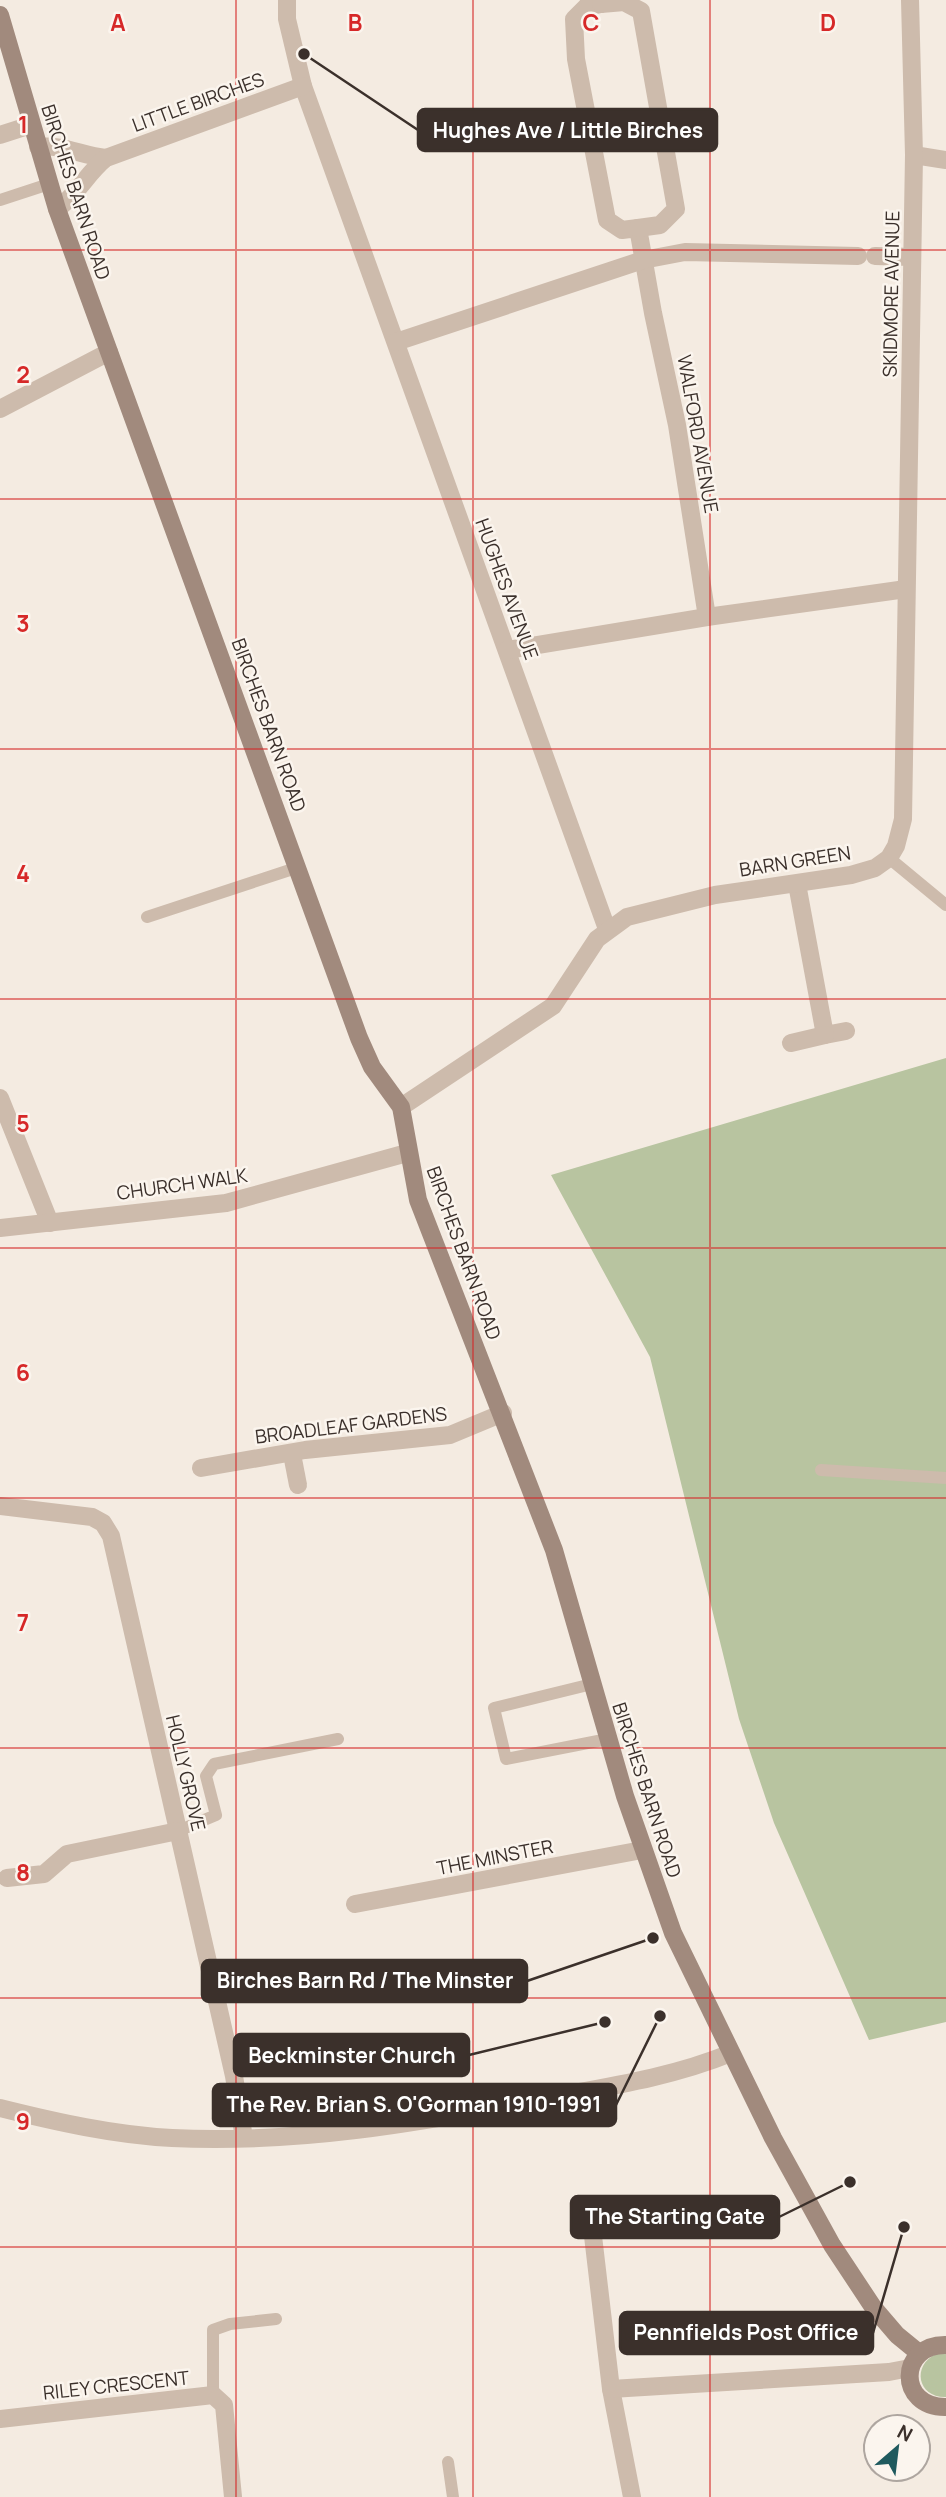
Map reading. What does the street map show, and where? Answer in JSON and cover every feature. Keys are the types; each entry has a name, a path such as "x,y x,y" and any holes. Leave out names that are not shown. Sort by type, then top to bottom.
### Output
{"main road":[{"name":"BIRCHES BARN ROAD","path":"0,15 57,209 299,867 359,1038 372,1067 401,1107 418,1200 554,1550 642,1850 673,1933 731,2053 832,2245 873,2306 915,2360"},
{"path":"946,2345 927,2347 915,2360 908,2377 917,2397 925,2404 946,2407"}],"street":[{"name":"HUGHES AVENUE","path":"287,0 286,19 303,86 607,929"},
{"name":"SKIDMORE AVENUE","path":"906,589 914,155 910,0"},
{"path":"600,2 624,2 641,11 676,209 660,225 638,228 622,230 607,220 576,59 574,19 586,7 600,2"},
{"name":"LITTLE BIRCHES","path":"57,209 71,199 94,167 106,158 303,86"},
{"path":"0,135 31,125"},
{"path":"38,147 58,146 90,157 106,158"},
{"path":"914,155 946,160"},
{"name":"WALFORD AVENUE","path":"638,228 677,425 707,617"},
{"path":"396,342 643,260 685,252 912,257"},
{"path":"0,409 109,352"},
{"path":"507,650 707,617 906,589 903,819 896,846 889,858"},
{"name":"BARN GREEN","path":"607,929 627,917 648,911 715,895 851,875 875,867 889,858"},
{"path":"797,884 825,1035"},
{"path":"401,1107 553,1006 597,939 607,929"},
{"path":"791,1043 845,1031"},
{"path":"0,1098 50,1223"},
{"name":"CHURCH WALK","path":"0,1228 226,1203 408,1153"},
{"name":"BROADLEAF GARDENS","path":"201,1468 450,1435 503,1413"},
{"path":"292,1454 298,1485"},
{"name":"HOLLY GROVE","path":"0,1506 92,1517 103,1523 111,1535 234,2076 244,2138"},
{"path":"7,1878 44,1874 67,1854 178,1831"},
{"name":"THE MINSTER","path":"355,1904 642,1850"},
{"path":"0,2108 115,2132 172,2138 316,2135 439,2119 693,2068 731,2053"},
{"path":"593,2236 611,2389 632,2497"},
{"path":"611,2389 889,2372 915,2360"},
{"name":"RILEY CRESCENT","path":"0,2419 213,2395 224,2405 233,2497"}],"lane":[{"path":"0,200 50,184"},
{"path":"889,858 946,905"},
{"path":"147,918 299,867"},
{"path":"821,1470 946,1478"},
{"path":"592,1684 494,1708 506,1759 608,1739"},
{"path":"178,1831 216,1815 206,1776 214,1764 338,1739"},
{"path":"213,2395 213,2330 230,2324 276,2319"},
{"path":"448,2462 453,2497"}],"green space":[{"path":"946,1058 946,2022 869,2040 774,1823 739,1719 650,1357 551,1175"},
{"path":"936,2354 946,2354 946,2397 929,2392 921,2380 923,2366"}],"place":[{"name":"Hughes Ave / Little Birches","path":"304,54"},
{"name":"Birches Barn Rd / The Minster","path":"653,1938"},
{"name":"The Rev. Brian S. O'Gorman 1910-1991","path":"660,2016"},
{"name":"Beckminster Church","path":"605,2022"},
{"name":"The Starting Gate","path":"850,2182"},
{"name":"Pennfields Post Office","path":"904,2227"}]}
